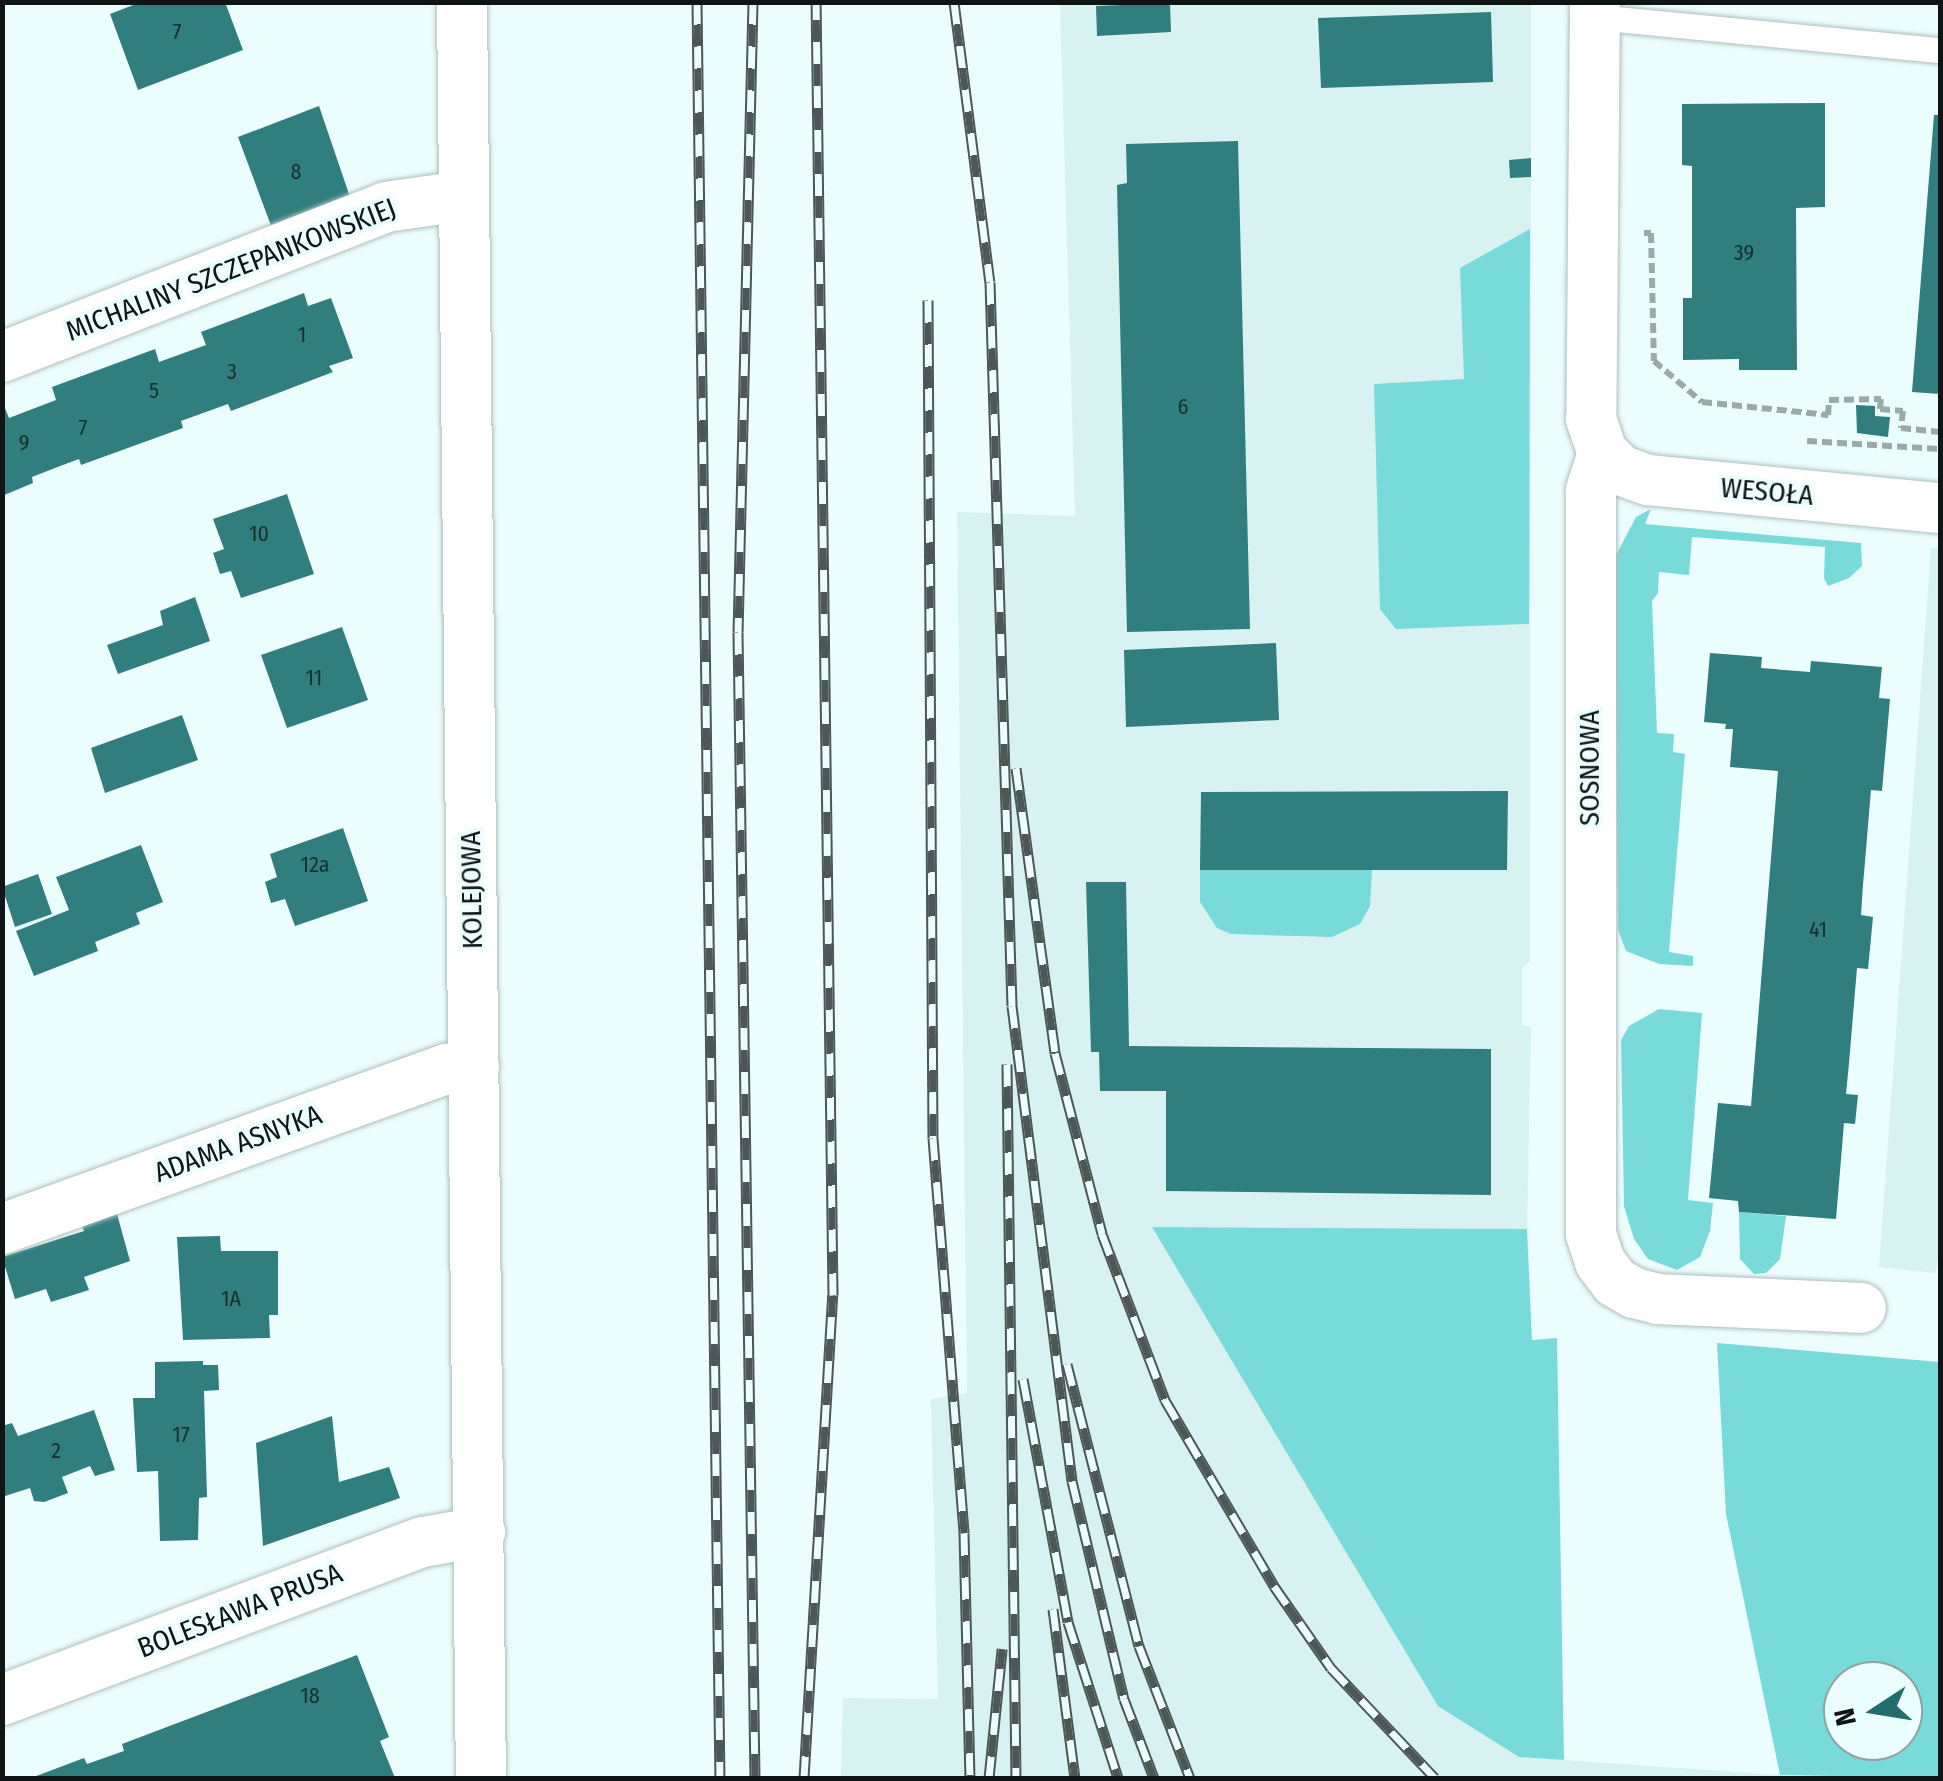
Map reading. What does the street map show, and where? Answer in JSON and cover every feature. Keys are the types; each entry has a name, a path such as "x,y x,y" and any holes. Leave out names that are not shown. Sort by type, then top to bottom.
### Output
{"street":[{"name":"KOLEJOWA","path":"462,2 481,1778"},
{"name":"SOSNOWA","path":"1595,10 1591,419 1603,453 1591,491 1592,1234 1600,1262 1615,1282 1634,1294 1861,1308"},
{"name":"MICHALINY SZCZEPANKOWSKIEJ","path":"2,357 386,208 462,196"},
{"name":"WESOŁA","path":"1603,453 1620,470 1648,480 1940,508"},
{"name":"ADAMA ASNYKA","path":"2,1229 447,1068 474,1066"},
{"name":"BOLESŁAWA PRUSA","path":"2,1700 423,1542 480,1532"}],"lane":[{"path":"1595,10 1940,50"}],"path":[{"path":"1628,232 1651,233 1654,361 1702,402 1828,416 1829,400 1881,399 1880,409 1903,411 1901,428 1940,432"},
{"path":"1792,443 1822,439 1940,449"}],"shaded area":[{"path":"1060,3 1531,3 1530,961 1522,968 1522,1025 1531,1027 1527,1229 1153,1227 1519,1757 1824,1778 841,1778 843,1698 938,1699 931,1399 967,1393 957,512 1075,516"},
{"path":"1530,229 1529,624 1396,629 1380,609 1374,384 1464,379 1460,268"},
{"path":"1651,509 1645,524 1861,543 1862,566 1849,578 1828,586 1824,578 1825,547 1692,537 1689,575 1659,572 1658,593 1652,601 1657,733 1674,734 1673,752 1685,754 1669,952 1693,956 1693,966 1659,964 1626,951 1618,930 1615,557 1636,517"},
{"path":"1931,548 1940,549 1940,1238 1936,1273 1879,1267"},
{"path":"1200,870 1372,870 1370,906 1360,924 1332,937 1231,934 1217,928 1200,902"},
{"path":"1659,1009 1702,1013 1688,1200 1713,1203 1710,1231 1700,1257 1677,1270 1648,1259 1634,1239 1624,1206 1621,1040 1629,1026"},
{"path":"1739,1212 1786,1216 1780,1259 1766,1273 1754,1274 1740,1259"},
{"path":"1152,1227 1527,1229 1532,1340 1557,1338 1564,1760 1519,1757 1438,1706"},
{"path":"1717,1343 1940,1362 1940,1778 1780,1775 1726,1514"}],"building":[{"path":"141,2 225,2 243,50 138,90 110,14"},
{"path":"1170,3 1171,32 1097,36 1096,6"},
{"path":"1491,12 1493,82 1321,88 1318,18"},
{"path":"1825,103 1825,207 1796,208 1797,370 1739,370 1739,359 1683,360 1683,298 1692,298 1692,166 1682,165 1682,104"},
{"path":"319,106 351,200 273,231 238,137"},
{"path":"1934,115 1940,115 1940,394 1912,392"},
{"path":"1238,141 1250,629 1127,632 1117,185 1127,183 1126,144"},
{"path":"1531,158 1531,177 1510,178 1509,160"},
{"path":"304,293 308,306 331,298 353,358 329,366 333,372 231,411 228,404 181,421 183,428 81,465 79,459 32,477 33,483 2,496 2,401 9,418 56,400 52,387 155,349 159,362 206,345 201,332"},
{"path":"1856,405 1875,406 1875,416 1890,417 1888,437 1857,433"},
{"path":"287,494 314,574 241,598 231,571 220,574 213,553 224,549 213,519"},
{"path":"195,597 210,641 118,674 107,645 163,625 160,611"},
{"path":"342,627 368,700 287,728 261,655"},
{"path":"1276,643 1279,720 1126,727 1124,650"},
{"path":"1710,653 1762,657 1761,668 1810,672 1811,661 1882,667 1879,698 1890,699 1882,791 1871,790 1861,915 1873,917 1868,969 1857,968 1846,1094 1858,1095 1855,1124 1844,1123 1836,1219 1739,1212 1738,1201 1709,1198 1718,1103 1751,1106 1778,771 1730,767 1733,729 1725,729 1726,724 1704,722"},
{"path":"182,715 198,760 105,793 91,748"},
{"path":"1508,791 1507,870 1200,870 1201,792"},
{"path":"343,828 368,901 295,926 285,899 271,903 265,882 277,877 270,854"},
{"path":"141,845 163,902 136,913 140,924 95,942 98,951 34,976 16,931 69,910 56,877"},
{"path":"38,874 52,914 15,927 2,887"},
{"path":"1086,882 1126,882 1129,1046 1491,1049 1491,1195 1166,1191 1166,1091 1100,1091 1099,1052 1091,1052"},
{"path":"114,1203 130,1261 84,1277 89,1290 51,1302 46,1289 15,1299 2,1257 84,1231 78,1215"},
{"path":"220,1236 221,1251 278,1251 278,1315 269,1315 270,1338 183,1340 177,1237"},
{"path":"203,1361 203,1365 218,1365 219,1390 204,1391 207,1497 199,1498 198,1540 160,1541 158,1471 137,1472 133,1398 155,1398 155,1362"},
{"path":"94,1410 115,1470 95,1476 90,1466 62,1477 68,1493 44,1502 34,1501 30,1488 2,1497 2,1426 12,1423 18,1436"},
{"path":"332,1416 339,1482 389,1467 400,1498 263,1546 256,1443"},
{"path":"357,1655 389,1737 380,1741 395,1778 31,1778 84,1758 87,1764 124,1751 122,1744"}],"railway":[{"path":"697,2 720,1778"},
{"path":"753,2 738,632 755,1778"},
{"path":"804,1778 833,1295 816,2"},
{"path":"954,2 990,282 1012,1006 1072,1481 1124,1699 1154,1778"},
{"path":"928,300 933,1138 964,1533 970,1778"},
{"path":"1016,768 1055,1053 1102,1234 1165,1400 1274,1586 1331,1668 1435,1778"},
{"path":"1007,1064 1016,1778"},
{"path":"1067,1364 1139,1646 1190,1778"},
{"path":"1023,1379 1068,1622 1118,1778"},
{"path":"1053,1609 1075,1778"},
{"path":"989,1778 1002,1649"}]}
